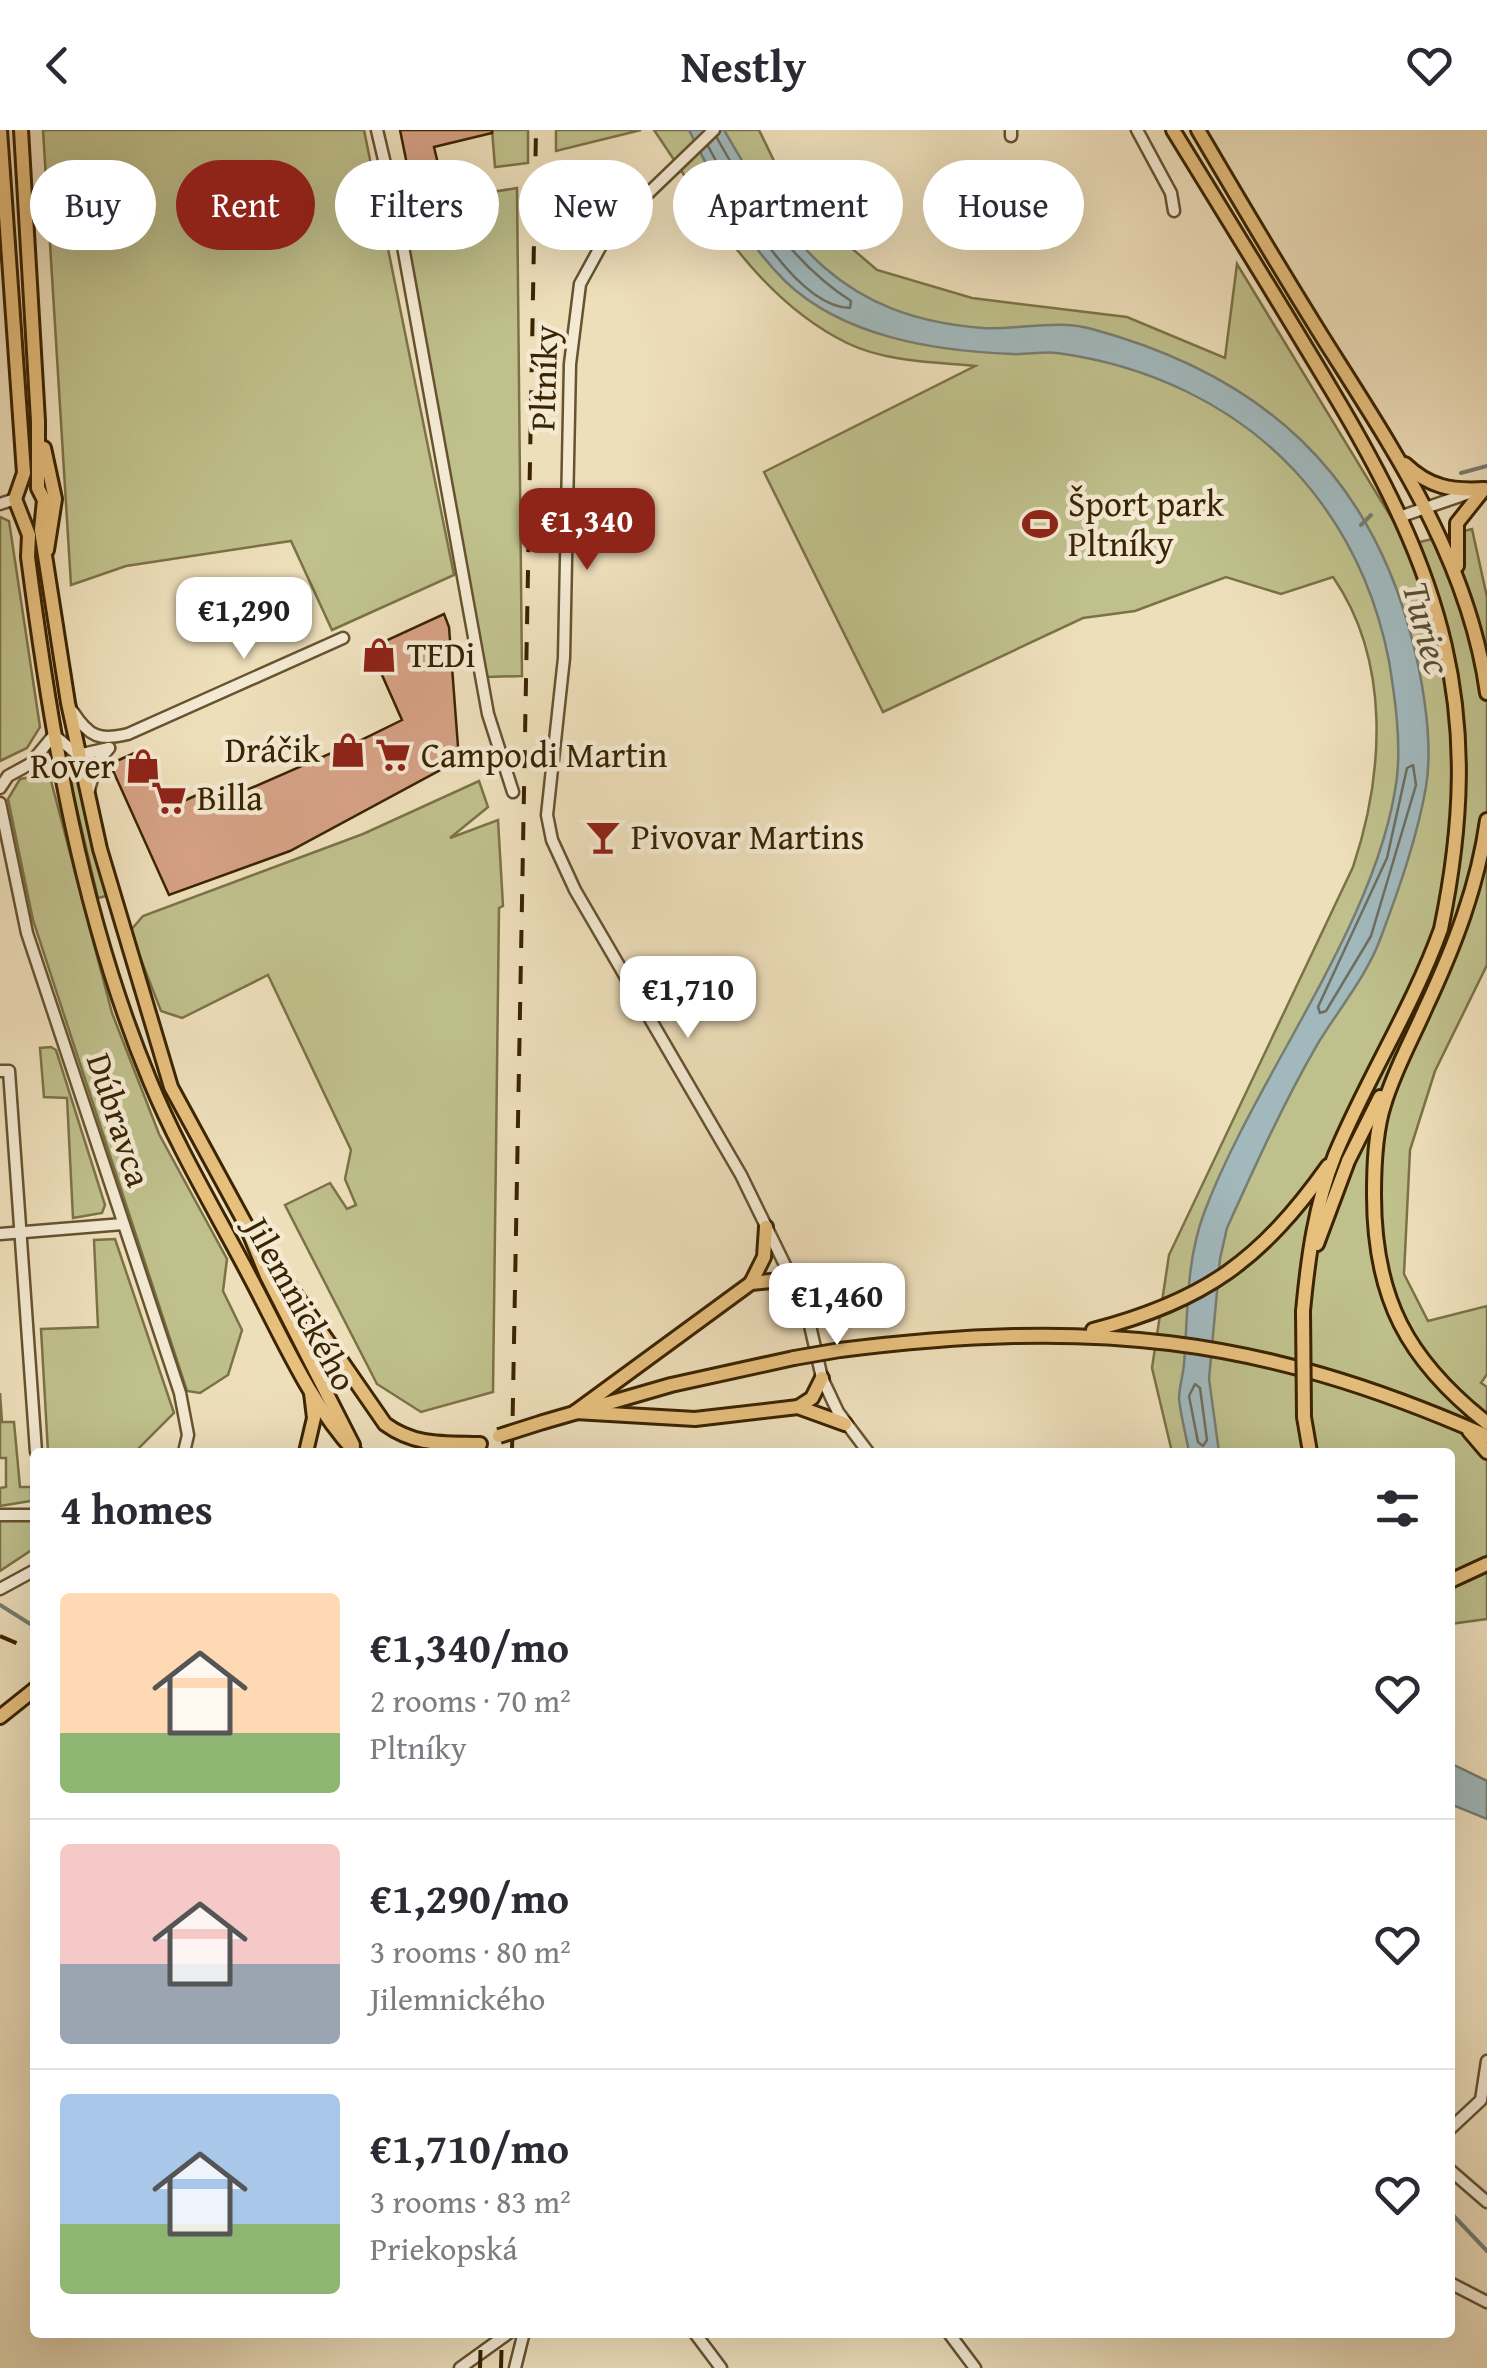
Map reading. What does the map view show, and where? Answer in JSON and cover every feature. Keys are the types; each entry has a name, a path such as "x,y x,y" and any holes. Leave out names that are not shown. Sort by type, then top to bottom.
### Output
{"main road":[{"name":"Jilemnického","path":"0,130 24,473 19,500 29,535 28,557 62,777 104,945 152,1085 193,1171 310,1385 352,1448"},
{"name":"Jilemnického","path":"21,130 38,422 38,488 44,497 40,510 68,702 87,796 122,932 171,1087 246,1225 353,1448"},
{"path":"1172,130 1405,515 1442,590 1463,657"},
{"path":"1198,130 1398,458 1460,583"},
{"name":"Jilemnického","path":"38,422 54,499 47,550"},
{"path":"1398,458 1430,484 1448,490 1486,488"},
{"path":"19,500 38,488"},
{"path":"1486,488 1462,511 1454,533 1460,583 1487,693"},
{"path":"19,500 40,510"},
{"path":"1471,707 1472,723"},
{"path":"1080,1333 1144,1317 1211,1286 1242,1264 1292,1216 1335,1156 1410,1004 1448,910 1466,839 1474,754"},
{"path":"1310,1260 1348,1162 1406,1049 1464,916 1487,820"},
{"path":"1406,1049 1378,1131 1374,1185 1378,1262 1386,1294 1414,1350 1450,1394 1487,1423"},
{"path":"1309,1448 1304,1417 1303,1310 1312,1236 1335,1156"},
{"path":"246,1225 262,1240 385,1424 411,1440 480,1444"},
{"path":"752,1284 764,1256 766,1227"},
{"path":"575,1412 752,1284 781,1280 797,1290"},
{"path":"470,1448 575,1412 794,1358 994,1334 1080,1333 1241,1352 1346,1379 1487,1436"},
{"path":"798,1408 812,1398 822,1378"},
{"path":"307,1448 314,1418 310,1385"},
{"path":"575,1412 695,1419 798,1408 845,1424"},
{"path":"1464,1426 1487,1452"},
{"path":"1455,1579 1487,1564"},
{"path":"0,1716 30,1693"}],"street":[{"path":"377,130 395,205 488,714 514,792"},
{"name":"Pltníky","path":"714,130 601,241 580,284 574,309 565,644 546,801 549,827 564,870 709,1117 812,1324 822,1378 845,1424 865,1448"},
{"path":"1137,130 1171,194 1174,210"},
{"path":"1405,515 1486,488"},
{"path":"0,504 19,500"},
{"path":"87,796 96,764 128,734 343,638"},
{"path":"68,702 84,730 97,738 128,734"},
{"path":"0,788 8,776 30,764 54,735 78,755 109,748"},
{"path":"30,764 50,768 62,777"},
{"name":"Dúbravca","path":"0,803 27,933 180,1393 188,1435 185,1448"},
{"path":"5,1071 36,1448"},
{"path":"0,1234 123,1224"},
{"path":"0,1515 30,1515"},
{"path":"2,1588 30,1573"},
{"path":"1455,2124 1481,2100 1487,2061"},
{"path":"1455,2174 1487,2202"},
{"path":"1455,2286 1487,2302"},
{"path":"460,2368 502,2338"},
{"path":"515,2368 522,2338"},
{"path":"698,2338 721,2368"},
{"path":"953,2338 976,2368"}],"green space":[{"path":"43,130 364,130 370,160 335,160 335,250 388,250 454,575 332,630 291,541 126,566 71,585 50,250 156,250 156,160 45,160"},
{"path":"492,130 528,130 528,160 499,167 499,160 494,160"},
{"path":"556,130 641,130 556,151"},
{"path":"654,130 759,130 774,160 674,160"},
{"path":"517,188 522,676 486,677 406,250 499,250 499,191"},
{"path":"737,250 854,250 877,270 972,298 1127,317 1225,358 1237,264 1408,545 1472,529 1487,597 1487,965 1435,1071 1410,1150 1404,1274 1428,1321 1487,1306 1487,1374 1481,1383 1487,1387 1487,1619 1455,1623 1455,1448 1171,1448 1152,1368 1169,1255 1353,867 1363,831 1376,757 1376,719 1373,681 1352,610 1333,577 1281,594 1226,577 1135,611 1083,618 883,712 764,472 975,366 910,360 847,343 786,302"},
{"path":"0,517 9,521 40,727 27,748 0,761"},
{"path":"66,763 75,767 106,896 98,898"},
{"path":"50,777 112,1013 159,1134 227,1259 223,1291 242,1330 228,1375 200,1393 187,1391 33,920 8,799 20,779"},
{"path":"479,781 488,807 450,838 498,820 503,906 499,908 493,1392 421,1412 377,1384 285,1205 330,1183 347,1209 356,1205 345,1179 351,1150 268,975 182,1018 161,1011 130,931 143,916 363,834"},
{"path":"40,1048 56,1050 105,1205 102,1213 73,1218 67,1098 44,1097"},
{"path":"115,1239 174,1413 139,1448 48,1448 41,1329 98,1327 94,1240"},
{"path":"0,1393 2,1422 14,1422 20,1487 30,1487 30,1501 0,1506 0,1488 6,1487 6,1458 0,1458"},
{"path":"30,1519 30,1551 0,1571 0,1520"}],"water":[{"path":"689,130 724,130 742,160 705,160"},
{"path":"758,250 808,250 856,291 892,309 934,321 983,328 1079,326 1153,349 1208,374 1258,404 1301,440 1338,482 1370,530 1395,585 1414,647 1426,716 1428,770 1422,806 1407,863 1375,951 1305,1067 1227,1228 1220,1259 1209,1379 1218,1448 1188,1448 1179,1399 1198,1231 1226,1160 1342,942 1367,887 1386,832 1397,777 1398,733 1389,661 1366,583 1328,512 1294,470 1243,426 1186,391 1090,359 1051,353 952,349 891,337 834,316 808,300"},
{"path":"1455,1765 1487,1781 1487,1819 1455,1806"}],"building":[{"path":"400,130 492,130 434,147 437,160 406,160"},
{"name":"Campo di Martin","path":"444,614 449,627 459,760 290,851 169,895 110,764 139,751 159,796 171,790 177,804 197,795 203,809 359,741 402,720 370,648"}],"waterway":[{"path":"1461,473 1487,466"},
{"path":"1361,525 1371,515"},
{"path":"0,1605 30,1624"},
{"path":"1455,2217 1487,2251"}],"railway":[{"path":"512,1448 536,130"},
{"path":"0,1636 30,1649"},
{"path":"480,2368 481,2338"},
{"path":"501,2368 502,2338"}],"place":[{"name":"Šport park Pltníky","path":"1040,524"},
{"name":"TEDi","path":"379,655"},
{"name":"Dráčik","path":"348,750"},
{"name":"Campo di Martin","path":"393,755"},
{"name":"Rover","path":"143,766"},
{"name":"Billa","path":"169,798"},
{"name":"Pivovar Martins","path":"603,837"}],"water label":[{"name":"Turiec","path":"1427,628"}]}
